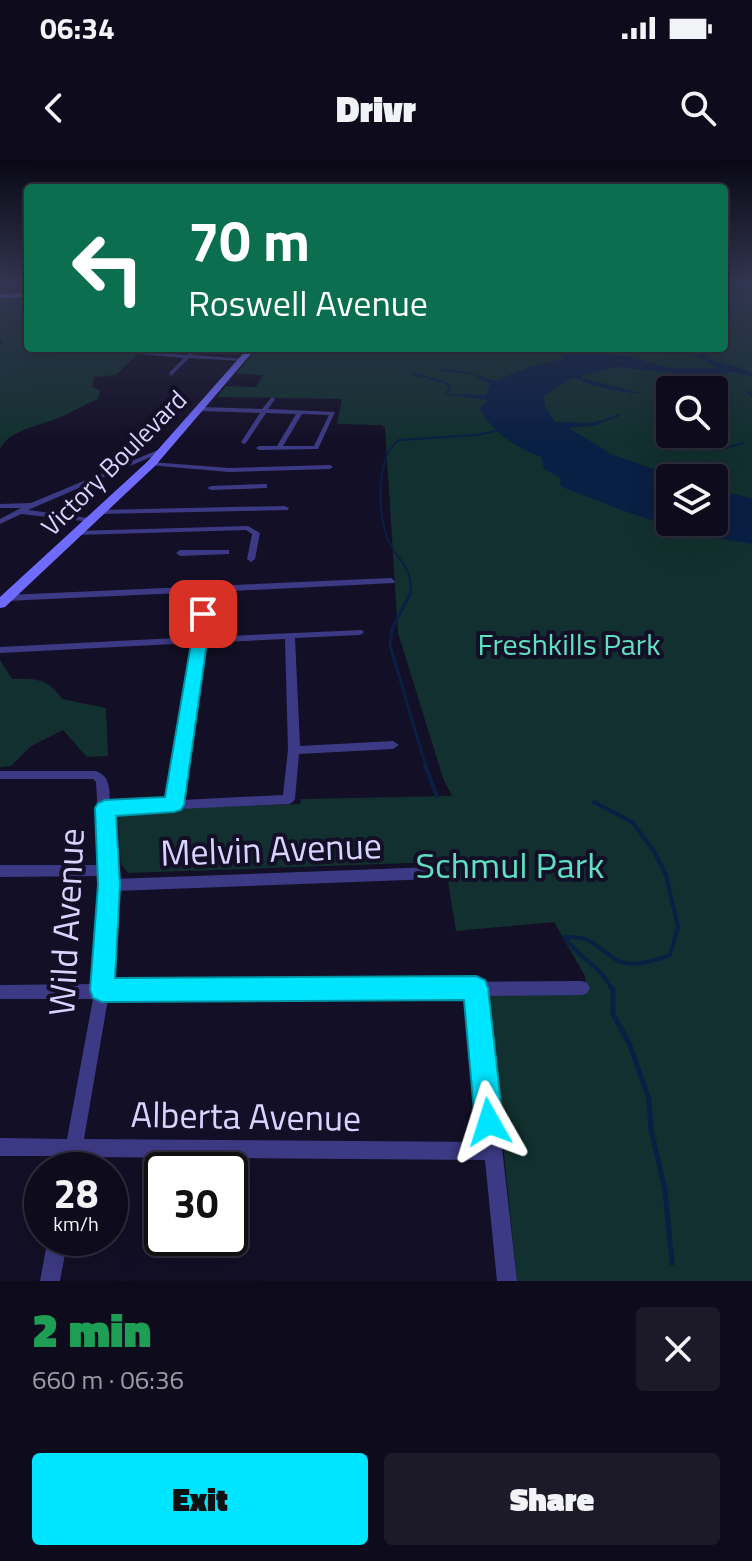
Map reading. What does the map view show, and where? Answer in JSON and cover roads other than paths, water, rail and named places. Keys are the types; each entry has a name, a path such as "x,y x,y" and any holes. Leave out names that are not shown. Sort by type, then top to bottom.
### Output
{"main road":[{"name":"Victory Boulevard","path":"3,601 151,464 249,352"}],"street":[{"path":"145,352 143,354 243,359"},
{"path":"171,374 192,352"},
{"path":"244,442 272,399"},
{"path":"201,409 333,413 316,448 259,448"},
{"path":"279,448 300,412"},
{"path":"0,522 34,504 165,449"},
{"path":"229,470 233,459"},
{"path":"151,464 229,470 330,467"},
{"path":"232,488 240,469"},
{"path":"211,488 263,491 270,469"},
{"path":"0,506 34,504"},
{"path":"230,528 244,508"},
{"path":"21,512 94,516 285,508"},
{"path":"76,533 244,528 254,531 251,559"},
{"path":"204,551 213,529"},
{"path":"180,553 226,552"},
{"path":"3,601 391,581"},
{"path":"174,805 207,589"},
{"path":"0,650 359,632"},
{"path":"105,808 289,799 294,750 290,636"},
{"path":"294,750 393,745"},
{"name":"Wild Avenue","path":"0,775 98,776 102,780 109,885 102,990 73,1152"},
{"path":"0,871 108,870"},
{"name":"Melvin Avenue","path":"109,885 434,873"},
{"path":"476,988 507,1281"},
{"path":"0,992 582,988"},
{"name":"Alberta Avenue","path":"0,1147 74,1145 492,1151"},
{"path":"50,1281 55,1256"}],"water":[{"path":"558,352 630,357 669,368 716,368 698,356 752,372 752,376 733,372 705,376 618,367 582,375 582,378 644,394 608,389 573,377 544,396 545,406 555,422 597,423 599,425 569,428 611,454 656,470 656,521 560,486 561,478 544,469 541,457 514,444 490,424 480,408 487,400 443,394 486,395 490,384 470,373 495,381 530,367 564,359"},
{"path":"728,493 752,498 752,544 711,536 728,536"}],"waterway":[{"path":"529,353 542,352"},
{"path":"688,352 707,355 698,356"},
{"path":"442,370 470,373"},
{"path":"414,374 450,386 447,394"},
{"path":"748,392 752,396"},
{"path":"597,423 620,415"},
{"path":"410,596 410,577 389,542 383,523 381,484 386,458 399,440 478,435 498,430"},
{"path":"728,447 744,443"},
{"path":"410,594 392,629 390,645 426,767"},
{"path":"425,765 437,796"},
{"path":"594,802 632,822 654,851 666,875 678,927 670,955 635,964 615,959 588,940 565,937 602,974 613,991"},
{"path":"613,991 613,1014 629,1043 649,1099 651,1129 665,1190 672,1263"}],"park label":[{"name":"Freshkills Park","path":"569,645"},
{"name":"Schmul Park","path":"510,865"}]}
